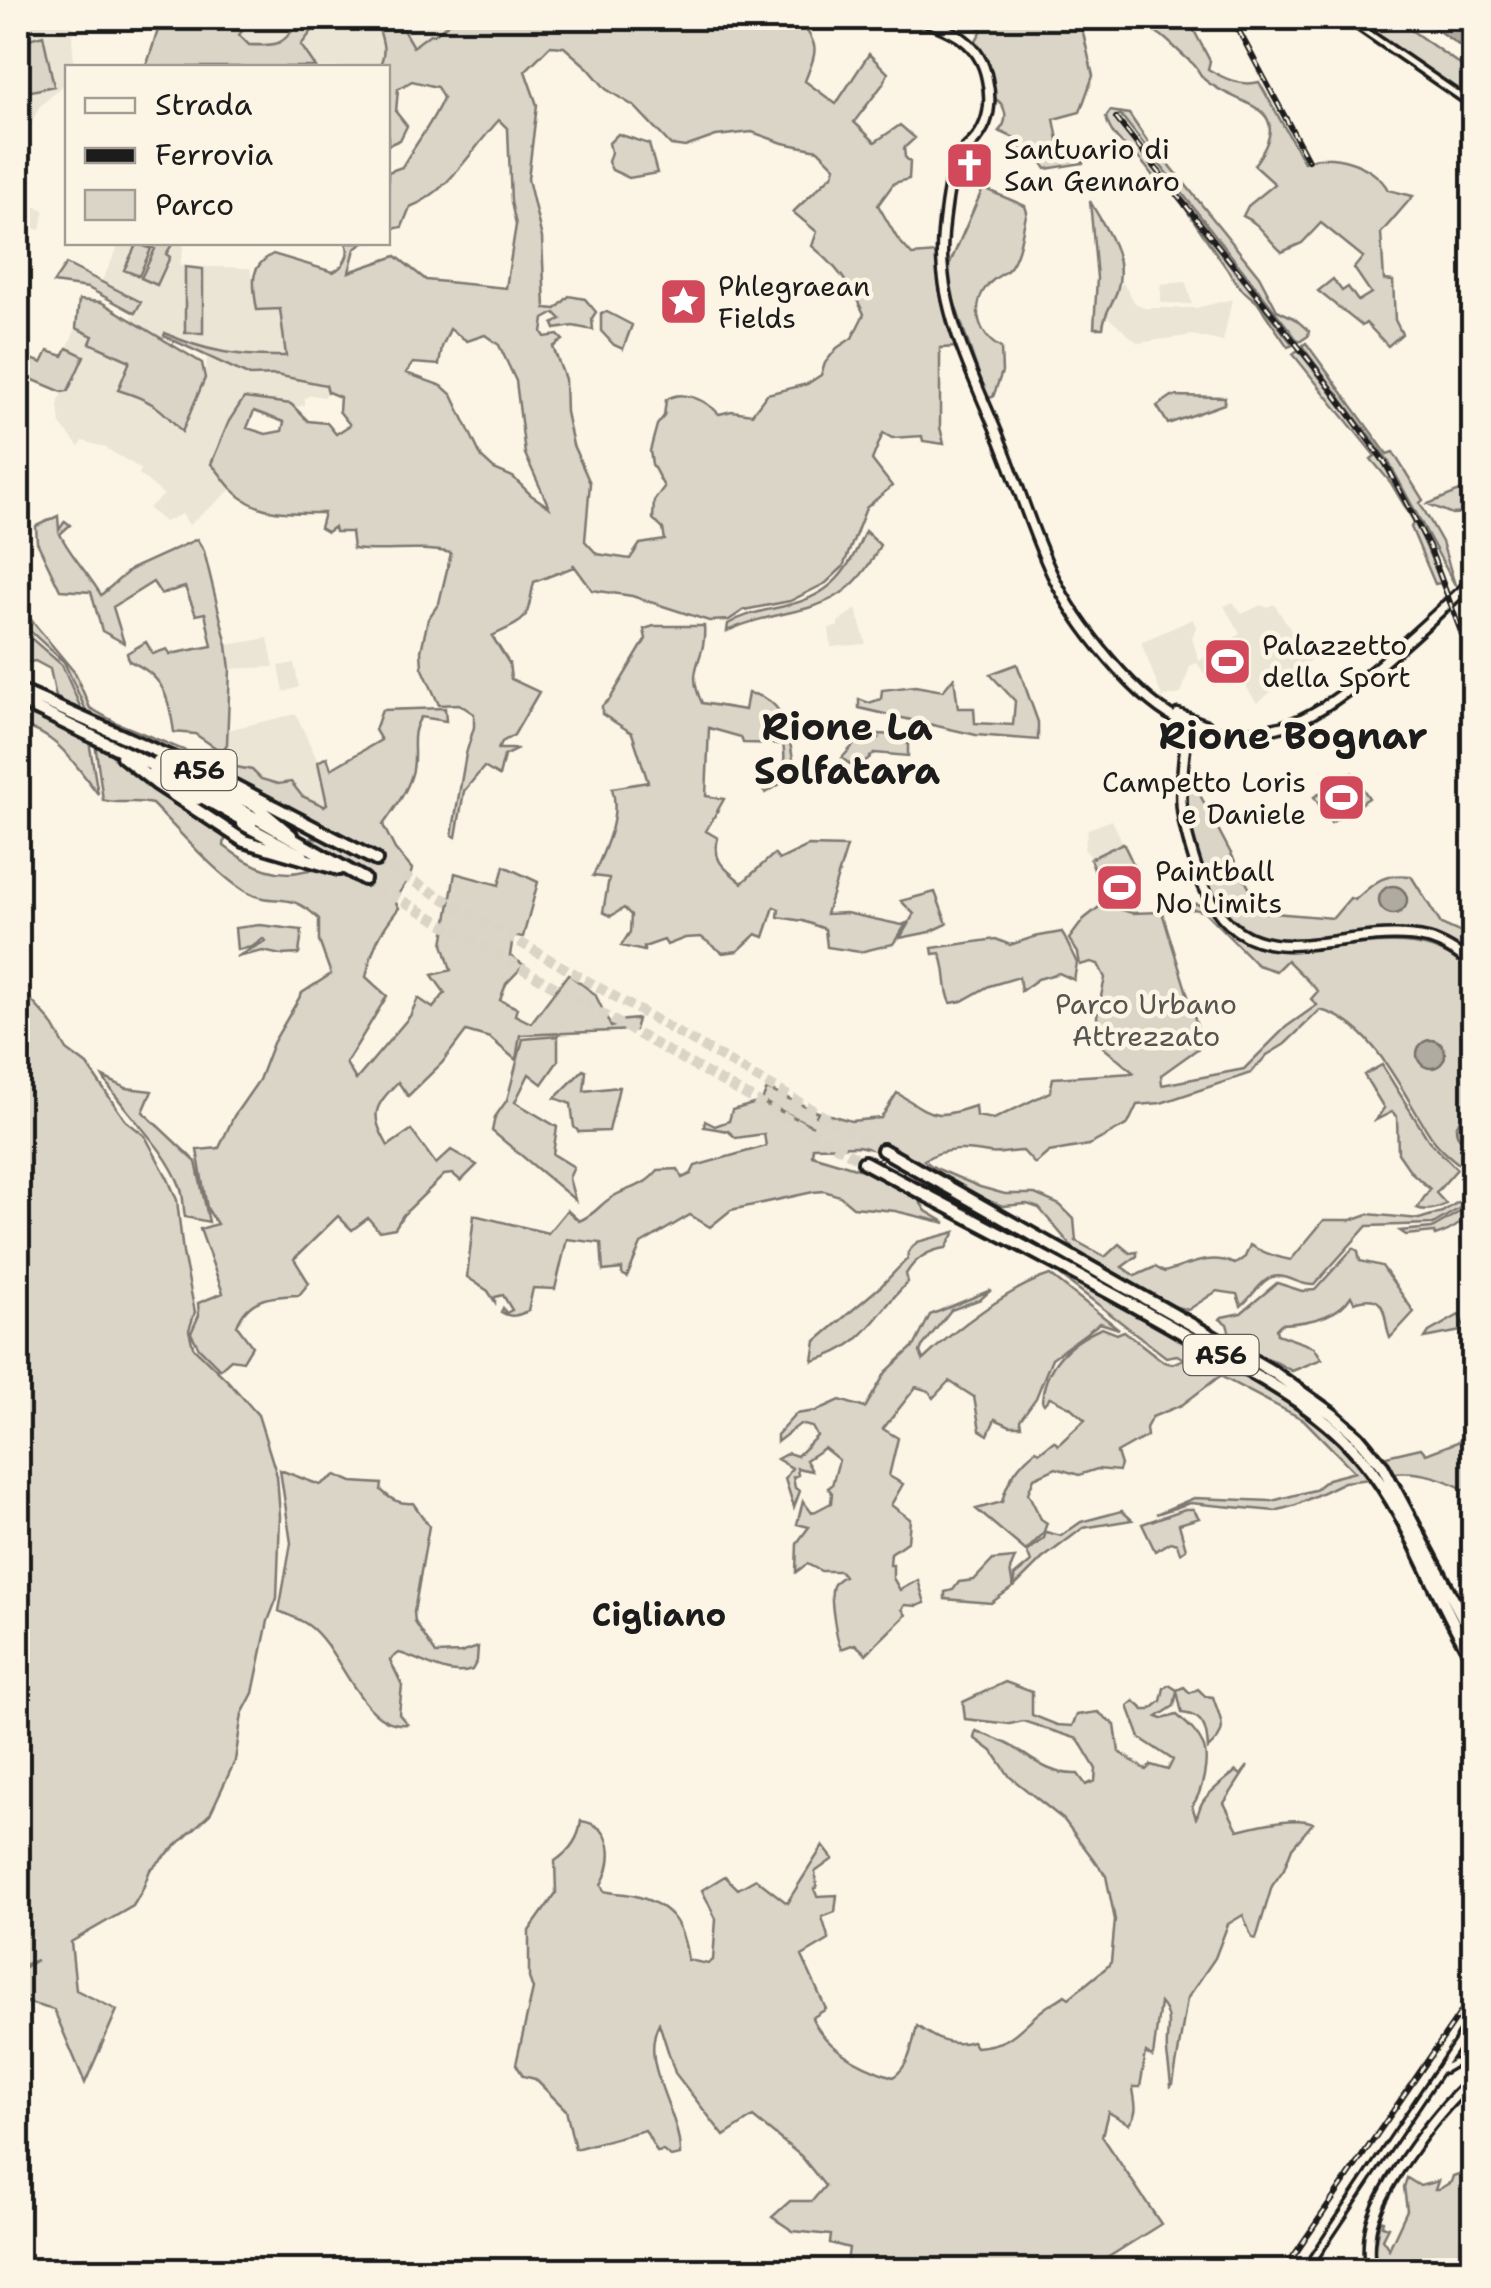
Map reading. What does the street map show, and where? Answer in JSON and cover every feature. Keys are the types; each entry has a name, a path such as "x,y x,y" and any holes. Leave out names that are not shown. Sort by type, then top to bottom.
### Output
{"highway":[{"name":"A56","path":"18,690 227,782 376,860"},
{"name":"A56","path":"18,700 229,803 300,843 326,866 364,879"},
{"path":"115,749 133,750 238,796 275,818 300,843"},
{"path":"115,749 184,803 244,841 326,866"},
{"path":"115,749 326,866"},
{"path":"139,768 238,834 280,854"},
{"path":"139,768 240,831 326,866"},
{"path":"139,768 326,866"},
{"name":"A56","path":"882,1150 1230,1347 1332,1414 1383,1467 1474,1639"},
{"name":"A56","path":"864,1162 1081,1274 1275,1386 1315,1414 1363,1459 1382,1486 1474,1660"}],"main road":[{"path":"918,18 966,40 978,52 988,83 986,125 956,160 942,251 953,317 1053,575 1115,665 1178,717 1225,731 1272,729 1316,713 1474,580"},
{"path":"1178,717 1188,734 1180,785 1182,819 1205,890 1220,914 1242,932 1262,941 1284,945 1417,938 1450,948 1474,966"},
{"path":"1188,734 1203,727"},
{"path":"1464,2088 1469,2067 1463,2056 1474,2022"},
{"path":"1370,2270 1370,2233 1383,2198 1416,2146 1474,2080"}],"street":[{"path":"1346,18 1474,106"},
{"path":"1306,2270 1450,2054 1467,2040"},
{"path":"1438,2074 1450,2064 1469,2067"}],"shaded area":[{"path":"18,18 75,18 74,65 65,65 65,84 39,107 18,153"},
{"path":"252,18 302,18 277,46 249,45 239,34"},
{"path":"322,18 376,18 385,41 380,65 315,65 301,45"},
{"path":"396,18 455,18 412,48"},
{"path":"1420,18 1473,18 1473,55"},
{"path":"18,199 45,211 40,230 27,226 20,244 18,244"},
{"path":"119,245 184,245 180,266 250,268 259,309 280,308 287,356 246,357 210,351 166,333 162,340 131,319 141,302 101,283"},
{"path":"1186,282 1192,304 1161,303 1161,284"},
{"path":"1123,283 1135,303 1144,308 1196,308 1232,299 1223,342 1193,335 1138,343 1104,314"},
{"path":"76,328 94,336 91,344 130,361 118,390 149,400 182,431 205,378 207,358 250,376 276,375 327,385 328,392 324,397 311,395 305,398 305,405 297,407 249,401 219,471 232,489 189,525 182,514 164,522 148,508 164,495 139,474 141,469 104,447 83,441 79,447 60,424 58,405 62,392 69,391 84,357 67,348"},
{"path":"1233,602 1242,614 1274,604 1310,660 1257,703 1237,673 1213,686 1197,663 1190,666 1181,694 1162,697 1141,642 1193,619 1196,627 1192,638 1199,661 1240,634 1224,606"},
{"path":"856,609 866,644 831,647 829,628 838,627 838,622"},
{"path":"268,638 274,667 230,669 227,645"},
{"path":"294,663 299,687 284,692 279,666"},
{"path":"296,714 318,762 327,805 324,806 261,779 252,770 233,769 226,762 227,730"},
{"path":"1112,820 1123,843 1092,858 1084,849 1088,829"},
{"path":"1393,886 1403,890 1407,900 1403,910 1393,914 1383,910 1379,900 1383,890"},
{"path":"1431,1040 1441,1044 1445,1054 1441,1064 1431,1068 1421,1064 1417,1054 1421,1044"},
{"path":"1473,1116 1473,1143 1459,1137 1456,1127 1460,1119"}],"green space":[{"path":"128,18 252,18 239,35 249,45 260,45 281,42 302,18 322,18 301,45 315,65 147,65 159,27"},
{"path":"376,18 396,18 413,47 455,18 761,18 772,28 800,22 814,44 805,81 836,104 869,54 888,73 854,122 875,142 900,125 915,138 904,148 910,162 909,179 894,183 878,205 912,255 937,253 959,347 940,348 940,427 944,444 923,441 922,436 892,438 883,433 872,460 892,486 866,508 843,567 826,583 790,601 744,610 729,620 709,621 632,596 592,590 573,564 574,567 534,582 524,617 492,636 509,663 511,679 539,692 514,735 498,749 518,749 504,756 499,776 484,767 464,791 456,837 452,835 474,714 459,704 439,705 422,667 421,651 428,619 439,603 451,553 353,549 351,532 335,532 334,527 327,532 320,528 324,513 275,511 242,498 211,464 229,421 244,398 291,404 308,421 327,423 336,434 350,425 339,411 340,397 328,392 326,385 276,375 250,376 164,336 165,333 224,352 286,356 280,309 257,310 256,271 273,254 333,272 346,260 346,245 361,245 355,249 349,272 396,256 426,280 506,288 516,225 511,202 508,129 499,120 437,191 410,207 402,227 390,230 390,171 402,167 443,98 437,87 412,81 398,89 396,112 407,126 400,140 390,144 390,65 380,65 384,48","holes":["550,46 564,47 606,89 635,107 671,145 685,147 716,136 752,132 818,150 835,167 833,174 793,212 817,232 812,246 842,277 864,314 852,338 837,348 821,375 807,384 767,394 752,414 719,414 687,396 666,400 650,451 664,487 654,501 653,519 663,529 665,540 640,544 630,559 597,554 585,541 590,483 573,445 565,379 553,347 563,340 558,335 545,337 542,332 544,319 555,313 561,319 553,324 555,329 573,326 593,330 596,312 585,299 569,296 556,309 545,308 542,238 528,179 537,105 525,71","450,329 467,341 485,335 499,345 516,381 525,454 549,507 482,458 452,395 442,386 406,373 413,363 439,365","254,411 284,422 282,431 266,434 247,428"]},
{"path":"979,18 1065,18 1081,24 1093,76 1080,112 1054,119 1060,150 1080,144 1083,163 1046,169 1034,151 1019,153 1021,141 999,131 1005,113 993,98 992,76 975,42 982,30 975,23"},
{"path":"1138,18 1164,18 1179,29 1190,23 1210,61 1208,69 1239,82 1259,82 1304,162 1325,158 1350,162 1373,173 1388,190 1413,196 1381,233 1384,280 1393,281 1395,320 1402,334 1388,346 1366,323 1362,326 1318,291 1333,279 1342,291 1348,287 1358,301 1371,293 1354,268 1363,257 1321,223 1302,243 1282,252 1243,216 1248,206 1275,184 1254,165 1266,145 1270,130 1267,118 1205,80 1193,64"},
{"path":"1351,18 1394,18 1473,74 1473,102"},
{"path":"43,35 54,86 18,94 18,42"},
{"path":"1110,111 1129,114 1158,157 1164,158 1259,276 1277,310 1294,318 1309,331 1308,336 1299,342 1120,114 1115,119 1160,176 1155,179 1117,138 1106,117"},
{"path":"618,134 649,144 657,173 629,178 612,170 608,162 609,143"},
{"path":"983,188 1025,206 1027,212 1014,260 980,298 981,326 1001,348 1002,372 993,397 987,398 949,287 948,268"},
{"path":"1090,201 1113,243 1120,266 1117,291 1103,328 1094,328 1097,278"},
{"path":"1183,205 1293,345 1288,347 1257,302 1240,288"},
{"path":"136,245 151,249 139,276 124,270"},
{"path":"147,245 172,245 157,285 141,278 155,249"},
{"path":"66,264 141,302 135,313 88,288 53,283"},
{"path":"185,267 203,269 203,333 185,333"},
{"path":"79,300 101,302 202,363 205,378 182,432 154,405 118,390 130,361 90,343 93,336 76,328"},
{"path":"607,312 632,325 623,349 601,331 601,313"},
{"path":"1306,343 1387,454 1393,452 1423,500 1420,503 1442,542 1455,585 1387,459 1302,346"},
{"path":"67,348 84,356 68,391 24,376 32,359 42,363 48,351 63,356"},
{"path":"1298,350 1391,476 1414,520 1446,596 1440,583 1435,584 1411,527 1414,522 1371,459 1375,456 1293,354"},
{"path":"1172,396 1225,397 1224,404 1168,424 1157,406"},
{"path":"1462,490 1473,506 1473,520 1468,513 1452,514 1428,504"},
{"path":"58,516 59,530 65,521 70,525 60,534 64,542 101,595 131,569 197,539 204,551 230,669 227,744 222,752 195,734 174,732 163,689 150,673 129,661 127,653 146,642 153,654 167,649 170,654 212,646 205,613 196,615 185,587 161,594 153,582 113,607 124,643 102,631 91,592 60,590 37,542 36,526"},
{"path":"865,531 880,545 849,587 813,606 727,631 728,624 743,617 816,595 845,569"},
{"path":"18,604 75,673 90,708 215,763 252,770 261,779 278,784 291,782 302,796 324,806 327,804 318,762 327,757 331,769 381,740 375,730 382,710 445,708 446,721 421,717 417,724 412,774 383,825 395,849 412,869 395,901 399,908 378,940 366,977 387,996 346,1063 356,1080 410,1016 418,998 433,1008 445,993 432,975 451,970 443,944 455,873 499,885 504,866 538,882 523,937 513,936 510,956 524,965 506,984 500,1000 517,1008 515,1015 531,1023 568,974 595,994 611,1027 617,1021 638,1019 635,1030 520,1035 516,1060 490,1038 466,1031 442,1063 408,1096 398,1082 383,1098 377,1112 378,1126 388,1146 411,1130 436,1164 451,1150 477,1165 461,1181 453,1174 444,1175 395,1228 379,1231 368,1218 352,1230 338,1216 294,1259 309,1283 299,1295 262,1300 247,1309 237,1326 252,1346 243,1361 231,1359 220,1369 199,1348 191,1333 199,1315 198,1303 223,1293 200,1229 217,1224 207,1208 197,1150 219,1148 234,1116 259,1080 273,1043 302,993 331,974 319,941 319,919 308,910 290,901 246,892 210,863 152,804 103,800 95,743 225,838 224,846 263,868 289,873 320,870 365,877 304,839 326,838 369,861 371,852 291,808 88,715 64,662 18,620"},
{"path":"704,626 695,680 702,703 745,710 748,693 761,696 779,711 788,732 795,770 766,793 762,789 782,771 783,744 743,743 741,737 709,728 706,796 724,799 706,831 718,838 721,864 742,883 774,854 779,860 808,846 847,847 826,914 846,913 907,923 893,944 860,952 827,947 825,929 778,917 779,909 774,907 764,937 756,934 738,951 723,953 701,937 667,945 664,940 644,947 644,951 621,946 630,932 631,915 624,908 611,916 603,912 609,878 593,876 613,821 612,788 648,782 632,733 602,714 602,706 646,639 644,629"},
{"path":"18,627 62,665 83,713 56,697 50,669 35,661 18,664 18,652 23,652"},
{"path":"1017,664 1038,722 1038,740 976,735 859,708 859,699 869,703 881,699 882,690 915,686 943,691 954,677 958,708 974,708 975,723 1013,725 1015,701 990,674"},
{"path":"18,711 89,741 98,794 55,743 18,724"},
{"path":"879,734 908,736 908,756 875,753 856,769 842,758 857,741 879,738"},
{"name":"Campetto Loris e Daniele","path":"1352,773 1369,798 1331,823 1314,797"},
{"path":"1191,778 1262,912 1333,918 1350,898 1355,900 1380,880 1411,876 1441,924 1459,932 1473,926 1473,959 1440,939 1404,933 1289,940 1255,933 1226,913 1204,874 1183,797 1182,785"},
{"path":"1123,843 1138,881 1135,905 1104,896 1090,859"},
{"path":"935,892 947,924 900,938 914,914 901,901"},
{"name":"Parco Urbano Attrezzato","path":"1191,903 1207,909 1233,934 1261,946 1308,950 1410,944 1433,948 1454,959 1473,976 1474,1160 1466,1163 1473,1169 1473,1175 1432,1138 1372,1045 1357,1030 1320,1010 1251,1073 1161,1103 1137,1105 1128,1124 1089,1145 1049,1152 1035,1164 1023,1151 948,1151 924,1160 934,1167 927,1172 885,1147 813,1147 812,1155 862,1170 918,1199 926,1211 946,1223 895,1211 853,1207 840,1196 813,1192 731,1210 710,1227 690,1215 641,1244 627,1277 622,1269 603,1271 601,1243 567,1239 555,1289 533,1288 528,1311 517,1315 508,1315 501,1312 503,1308 506,1313 512,1310 503,1295 495,1297 495,1302 488,1291 467,1277 474,1215 548,1233 567,1210 579,1221 614,1196 647,1181 658,1170 678,1169 682,1178 691,1174 695,1166 766,1146 764,1134 736,1138 728,1131 704,1127 705,1121 715,1126 729,1121 732,1110 760,1102 813,1126 762,1101 767,1089 818,1112 816,1116 824,1119 827,1114 851,1121 881,1118 897,1093 933,1113 975,1106 976,1116 994,1119 1050,1092 1053,1078 1134,1073 1098,1043 1097,1015 1105,978 1098,964 1080,965 1069,939 1084,919 1103,904 1132,913 1162,912 1203,1045 1161,1075 1162,1085 1244,1069 1286,1027 1317,1005 1311,999 1318,991 1287,960 1276,971 1257,965 1205,912 1173,911"},
{"path":"260,925 302,930 299,954 263,951 236,957 266,941 237,950 235,928"},
{"path":"1062,932 1077,963 1074,980 1059,973 1038,979 1021,991 1019,977 951,1003 940,953 933,954 932,948 996,939 1010,945"},
{"path":"18,993 31,1000 51,1022 67,1050 87,1065 125,1120 145,1136 168,1179 177,1200 195,1312 189,1330 193,1347 258,1415 277,1476 280,1516 277,1598 268,1621 253,1693 242,1714 235,1761 210,1814 150,1870 133,1906 71,1942 76,1990 117,2010 85,2083 54,2010 18,2000 18,1971 37,1960 18,1967"},
{"path":"558,1036 558,1061 542,1084 529,1074 515,1102 557,1127 553,1154 574,1167 569,1178 575,1200 492,1131 495,1117 507,1100 523,1039"},
{"path":"1382,1065 1429,1141 1457,1169 1436,1193 1446,1204 1428,1210 1417,1208 1430,1189 1398,1153 1397,1117 1392,1112 1376,1120 1384,1108 1364,1075"},
{"path":"583,1070 584,1091 619,1087 609,1131 579,1132 574,1127 571,1104 555,1098"},
{"path":"103,1077 126,1088 152,1091 143,1112 196,1162 209,1222 185,1217 173,1171"},
{"path":"934,1168 980,1187 1005,1194 1035,1194 1060,1205 1074,1219 1076,1241 1105,1257 1119,1244 1130,1253 1137,1252 1122,1267 1135,1276 1155,1267 1164,1272 1208,1260 1235,1264 1245,1257 1250,1245 1291,1260 1324,1220 1351,1220 1368,1214 1419,1219 1442,1212 1468,1196 1472,1201 1433,1224 1367,1226 1314,1285 1271,1277 1241,1306 1237,1294 1217,1291 1188,1310 1157,1302 1074,1249 1039,1208 1027,1204 1003,1206 969,1194 940,1178"},
{"path":"1473,1204 1463,1220 1442,1234 1406,1235 1400,1231 1432,1228"},
{"path":"955,1232 946,1248 928,1253 914,1264 906,1274 908,1282 868,1329 846,1347 813,1361 816,1341 881,1286 907,1259 917,1242"},
{"path":"1353,1248 1360,1261 1382,1266 1414,1312 1390,1338 1379,1303 1366,1299 1354,1302 1351,1296 1329,1314 1281,1324 1276,1329 1277,1334 1314,1347 1322,1359 1292,1371 1233,1345 1222,1317 1241,1313 1277,1283 1302,1291 1315,1290"},
{"path":"1039,1259 1286,1401 1336,1440 1370,1479 1344,1482 1275,1511 1190,1503 1156,1514 1194,1498 1272,1501 1314,1490 1328,1479 1355,1472 1304,1420 1220,1376 1182,1405 1152,1417 1146,1428 1147,1436 1117,1453 1119,1471 1097,1469 1079,1475 1056,1468 1034,1478 1028,1493 1047,1523 1043,1534 1026,1551 976,1509 1002,1502 1010,1480 1024,1461 1054,1441 1058,1445 1085,1420 1050,1397 1044,1404 1042,1401 1048,1376 1061,1356 1079,1340 1102,1328 1117,1334 1124,1331 1164,1362 1172,1364 1184,1359 1177,1355 1166,1357"},
{"path":"1050,1275 1119,1329 1100,1323 1052,1358 1036,1398 1020,1420 1021,1426 995,1419 988,1435 980,1430 974,1397 949,1381 933,1398 929,1391 916,1387 883,1429 898,1438 889,1476 903,1484 891,1505 910,1519 908,1541 891,1553 893,1578 900,1590 918,1580 925,1603 905,1605 902,1609 906,1615 866,1654 855,1644 841,1649 832,1591 835,1582 844,1576 840,1571 821,1571 807,1564 796,1572 797,1543 809,1527 797,1524 803,1501 812,1513 831,1503 828,1488 839,1460 824,1448 806,1460 812,1471 797,1468 798,1475 793,1477 795,1488 800,1491 794,1507 785,1479 792,1468 777,1459 788,1453 797,1456 817,1436 812,1427 800,1424 777,1442 777,1435 796,1414 816,1411 840,1400 865,1408 886,1372 915,1345 930,1315 991,1290 981,1299 951,1310 922,1347 923,1360 983,1311"},
{"path":"1459,1315 1466,1330 1425,1338 1429,1332"},
{"path":"1473,1436 1473,1494 1435,1477 1393,1473 1382,1457 1421,1448 1426,1454"},
{"path":"280,1470 320,1485 336,1475 352,1482 382,1484 381,1490 392,1499 413,1503 429,1526 415,1622 436,1654 461,1653 478,1647 477,1661 472,1670 453,1672 399,1653 390,1660 402,1685 399,1714 407,1724 391,1722 377,1714 320,1637 305,1623 279,1611 291,1543"},
{"path":"1193,1509 1199,1518 1179,1524 1186,1549 1180,1553 1177,1544 1170,1542 1155,1551 1142,1524"},
{"path":"1122,1511 1132,1520 1083,1528 1042,1559 1015,1586 1014,1576 1031,1562 1027,1552 1046,1532 1061,1536 1081,1522"},
{"path":"1015,1558 1010,1570 1013,1587 991,1603 945,1599 945,1592 953,1590 959,1582 974,1580 993,1560"},
{"path":"1005,1682 1032,1692 1032,1715 1057,1725 1072,1726 1077,1715 1098,1712 1115,1725 1119,1752 1146,1770 1151,1765 1168,1770 1173,1760 1140,1738 1128,1706 1134,1701 1150,1710 1161,1701 1164,1688 1169,1685 1177,1690 1184,1687 1190,1693 1198,1689 1213,1697 1222,1725 1208,1749 1203,1724 1182,1713 1177,1691 1174,1706 1157,1717 1177,1715 1203,1745 1204,1776 1192,1806 1196,1818 1208,1795 1236,1771 1241,1775 1248,1766 1224,1803 1238,1830 1287,1821 1313,1823 1292,1848 1272,1886 1256,1939 1252,1938 1243,1915 1228,1924 1215,1958 1187,1999 1173,2084 1167,2052 1168,2020 1160,2003 1153,2057 1146,2053 1140,2087 1133,2087 1136,2106 1132,2119 1129,2124 1108,2112 1102,2136 1161,2224 1088,2270 846,2270 849,2248 830,2243 831,2235 793,2231 772,2217 790,2201 812,2201 825,2186 801,2156 753,2117 724,2136 675,2073 659,2023 654,2055 679,2138 680,2155 671,2157 657,2152 645,2130 575,2149 566,2110 535,2079 523,2076 516,2064 533,1989 529,1978 529,1931 556,1893 555,1861 573,1844 581,1821 601,1830 609,1846 608,1866 601,1885 604,1891 636,1896 659,1905 679,1927 688,1960 708,1964 713,1960 716,1919 702,1890 725,1876 738,1889 756,1879 787,1903 823,1846 833,1859 815,1872 814,1889 817,1896 837,1895 835,1912 822,1917 829,1940 802,1956 826,2009 812,2018 836,2048 893,2077 907,2061 917,2026 949,2042 972,2041 976,2047 999,2043 1065,1995 1069,1998 1107,1967 1111,1962 1115,1920 1106,1876 1064,1820 1010,1777 993,1752 974,1738 976,1731 1000,1740 1051,1770 1078,1774 1086,1785 1095,1781 1096,1769 1078,1739 1023,1721 1010,1724 965,1719 963,1702"},
{"path":"1473,2169 1473,2270 1375,2270 1380,2219 1388,2227 1382,2239 1389,2249 1407,2210 1407,2178 1420,2186 1438,2181 1438,2190 1451,2182 1453,2176 1471,2173"}],"tunnel":[{"path":"376,860 883,1150"},
{"path":"364,879 864,1162"}],"railway":[{"path":"1232,18 1308,160"},
{"path":"1116,118 1321,375 1386,464 1429,546 1474,667"},
{"path":"1284,2270 1474,1993"}],"place":[{"name":"Santuario di San Gennaro","path":"969,165"},
{"name":"Phlegraean Fields","path":"683,302"},
{"name":"Palazzetto della Sport","path":"1227,661"},
{"name":"Campetto Loris e Daniele","path":"1341,798"},
{"name":"Paintball No Limits","path":"1120,887"}],"district":[{"name":"Rione Bognar","path":"1293,736"},
{"name":"Rione La Solfatara","path":"847,749"},
{"name":"Cigliano","path":"659,1615"}]}
